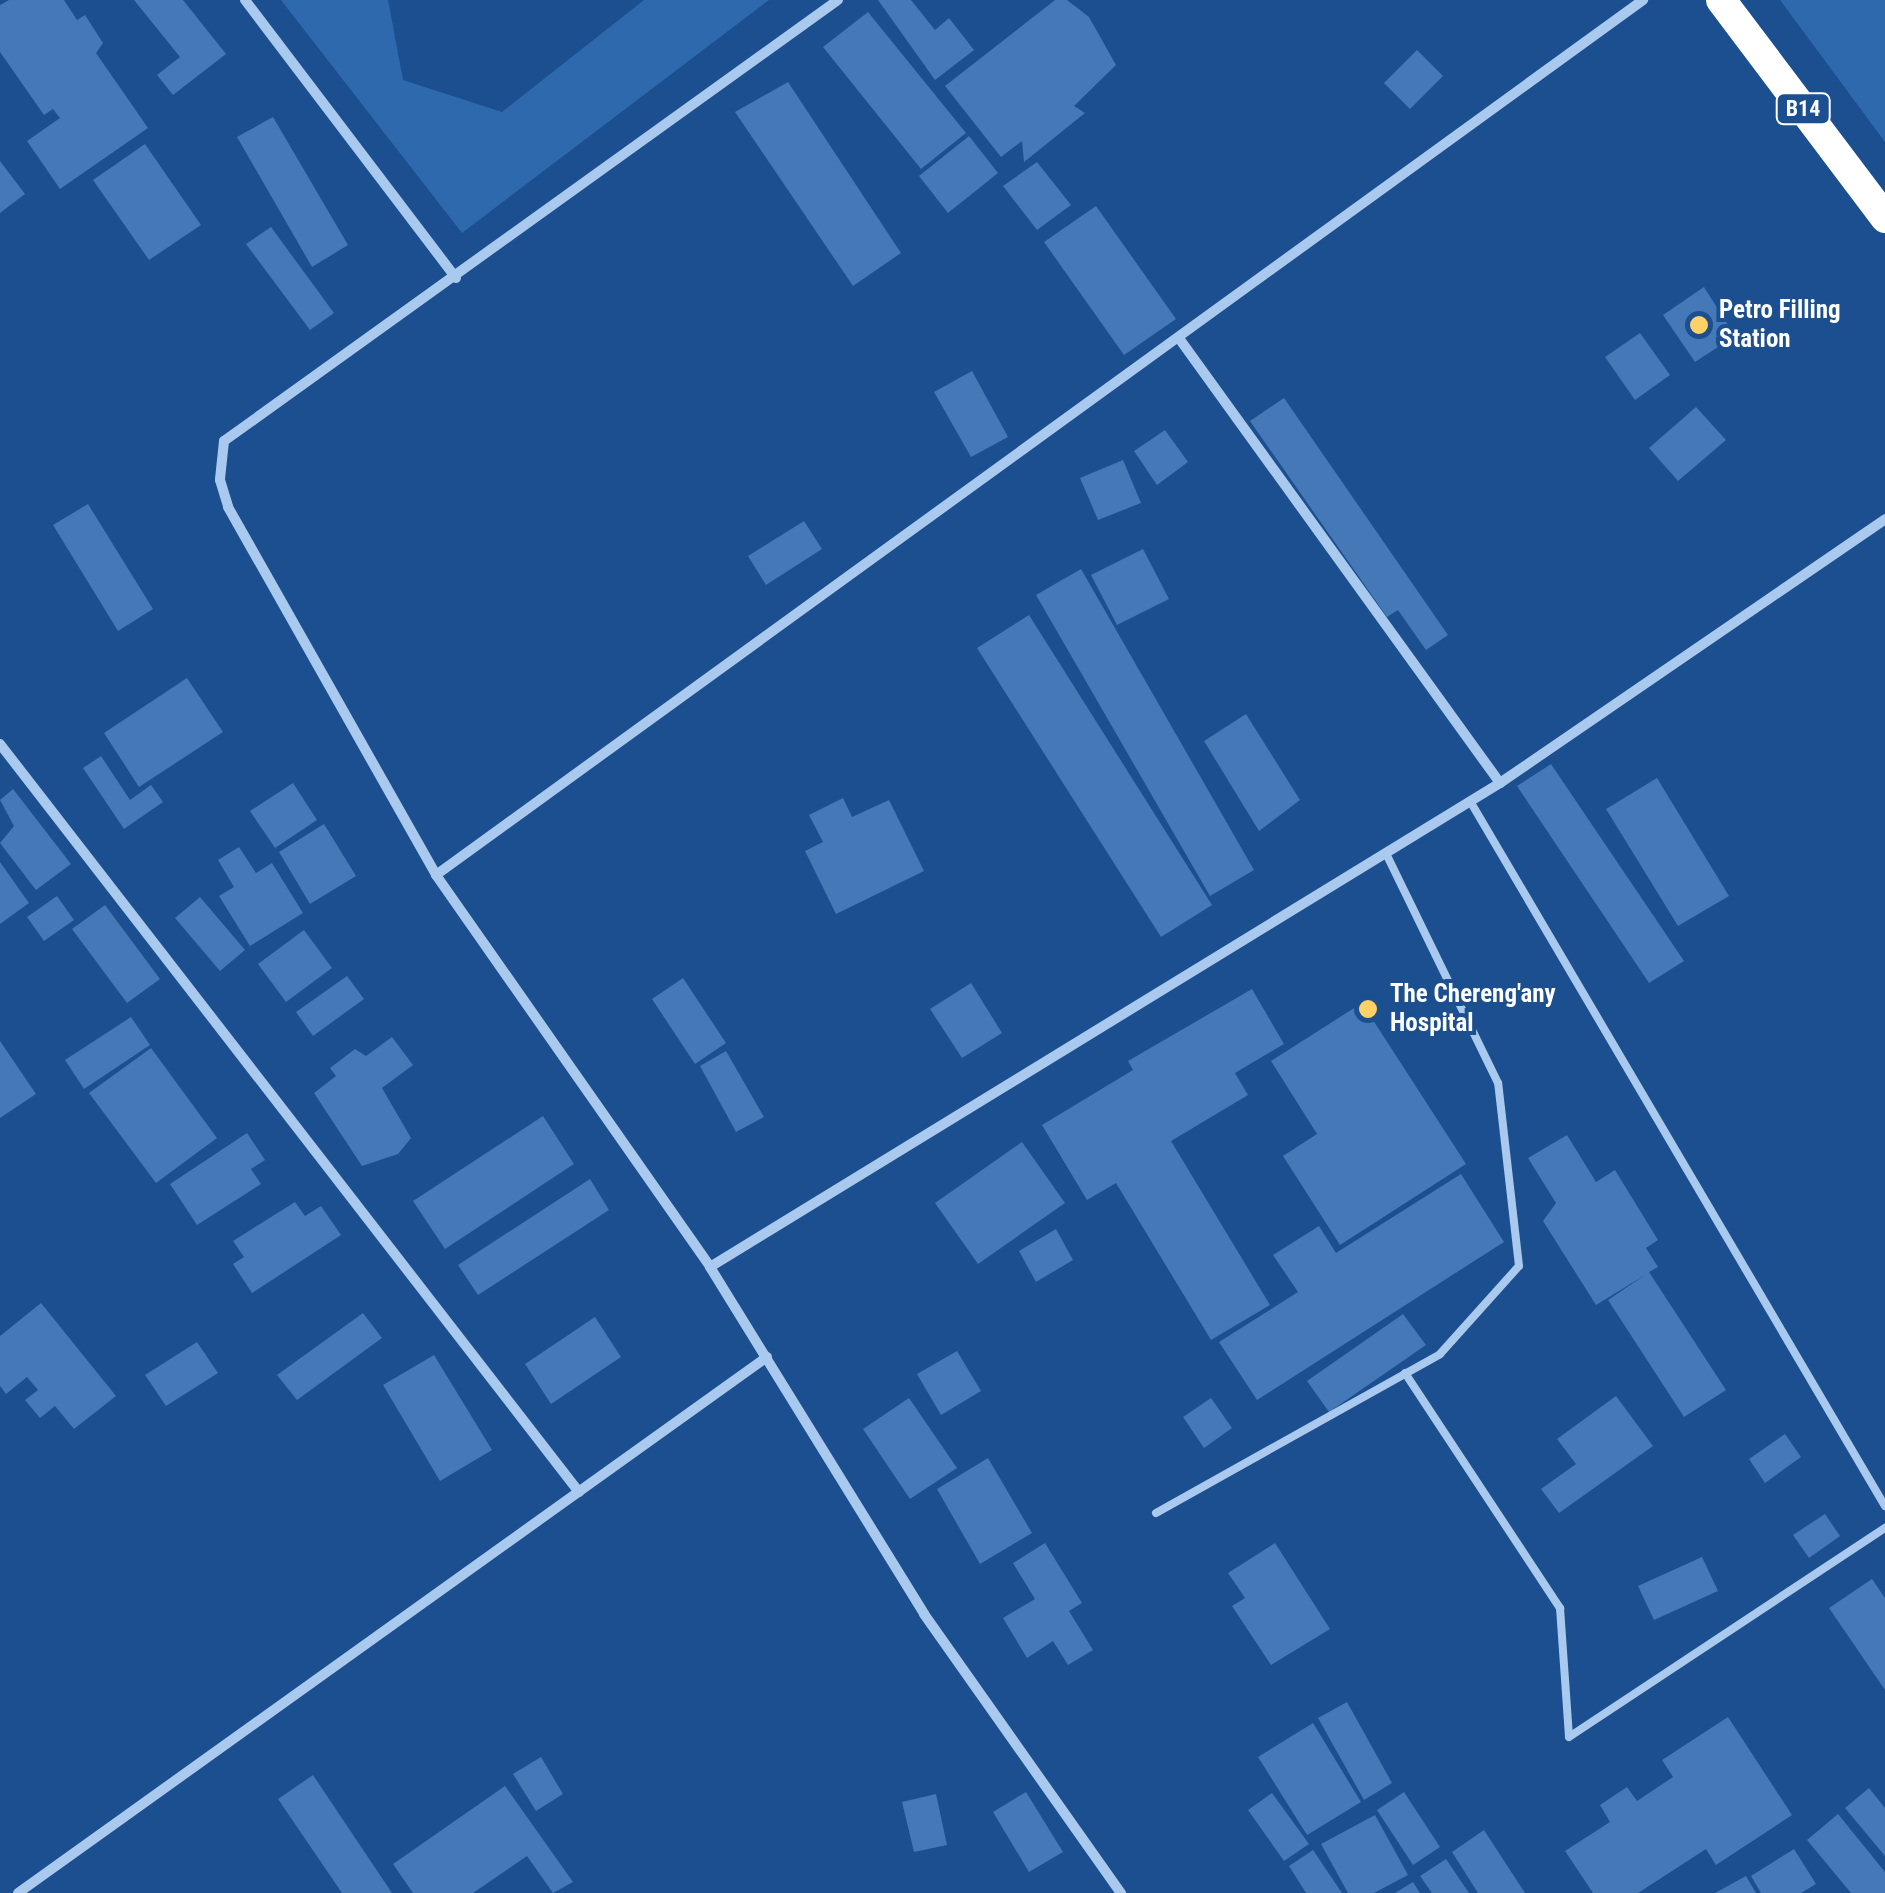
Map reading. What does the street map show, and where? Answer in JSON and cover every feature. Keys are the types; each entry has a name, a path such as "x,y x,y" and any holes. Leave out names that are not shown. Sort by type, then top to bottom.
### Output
{"highway":[{"name":"B14","path":"1721,0 1885,218"}],"street":[{"path":"244,0 456,278"},
{"path":"838,0 224,441 220,480 228,507 436,875 710,1267 924,1614 1120,1893"},
{"path":"436,875 1181,341 1643,0"},
{"path":"1181,341 1500,782"},
{"path":"710,1267 1500,782 1885,519"},
{"path":"0,744 578,1492"},
{"path":"18,1893 767,1357"}],"lane":[{"path":"1470,801 1885,1506"},
{"path":"1156,1514 1440,1354 1519,1266 1498,1083 1386,853"},
{"path":"1405,1373 1560,1608 1569,1737 1885,1528"}],"shaded area":[{"path":"281,0 388,0 403,80 502,112 644,0 769,0 462,233"},
{"path":"1780,0 1885,0 1885,142"}],"building":[{"path":"9,0 64,0 77,20 85,15 103,43 96,53 148,128 60,189 27,141 60,118 53,109 44,115 0,52 0,5"},
{"path":"134,0 183,0 226,54 173,95 157,75 180,57"},
{"path":"878,0 911,0 935,30 949,18 974,50 935,80"},
{"path":"1055,0 1067,0 1089,17 1116,65 1074,106 1085,113 1024,162 1022,141 1001,157 945,86"},
{"path":"868,12 966,133 921,169 823,47"},
{"path":"1417,50 1443,76 1410,109 1384,83"},
{"path":"788,82 901,253 853,286 735,112"},
{"path":"273,117 348,245 312,267 237,137"},
{"path":"969,136 998,173 948,213 919,176"},
{"path":"145,144 201,225 149,260 93,180"},
{"path":"0,161 25,194 0,213"},
{"path":"1037,162 1071,205 1037,230 1003,186"},
{"path":"1096,206 1176,319 1124,355 1044,242"},
{"path":"271,227 334,313 310,330 246,244"},
{"name":"Petro Filling Station","path":"1704,287 1735,336 1695,362 1663,315"},
{"path":"1640,333 1670,375 1635,400 1605,357"},
{"path":"972,371 1008,437 971,457 934,392"},
{"path":"1284,398 1448,635 1426,650 1398,610 1387,617 1250,421"},
{"path":"1696,407 1726,440 1678,481 1649,448"},
{"path":"1165,430 1188,462 1157,485 1134,451"},
{"path":"1123,460 1141,503 1098,520 1080,478"},
{"path":"88,504 153,609 118,631 53,525"},
{"path":"804,521 822,549 766,585 748,556"},
{"path":"1143,549 1169,599 1117,625 1091,575"},
{"path":"1081,569 1254,870 1210,896 1036,595"},
{"path":"1029,615 1212,905 1161,937 977,648"},
{"path":"187,678 223,732 139,787 104,733"},
{"path":"1246,714 1300,800 1259,831 1204,741"},
{"path":"101,756 130,800 151,785 163,802 124,829 83,768"},
{"path":"1551,764 1684,961 1649,983 1517,786"},
{"path":"1657,778 1729,896 1678,926 1606,809"},
{"path":"293,783 317,820 275,848 250,811"},
{"path":"13,789 71,864 36,890 0,843 14,826 0,800"},
{"path":"843,798 852,817 889,800 924,871 836,914 805,851 823,842 809,815"},
{"path":"324,824 356,876 310,904 279,852"},
{"path":"239,847 256,873 272,863 303,913 250,946 219,896 234,887 218,860"},
{"path":"0,862 29,903 0,924"},
{"path":"57,896 74,920 44,941 27,917"},
{"path":"200,897 245,950 220,971 175,918"},
{"path":"105,905 160,979 127,1003 72,929"},
{"path":"304,930 332,968 286,1002 258,964"},
{"path":"347,976 364,999 313,1036 296,1012"},
{"path":"683,978 726,1043 695,1064 652,999"},
{"path":"971,983 1002,1033 962,1058 930,1009"},
{"path":"1252,989 1284,1044 1235,1073 1248,1095 1171,1141 1270,1305 1211,1340 1116,1183 1087,1200 1042,1125 1133,1070 1128,1061"},
{"path":"1362,1003 1466,1164 1340,1245 1283,1156 1317,1134 1271,1061"},
{"path":"131,1017 150,1045 84,1089 65,1060"},
{"path":"392,1037 413,1065 382,1088 411,1138 398,1154 362,1166 314,1093 336,1076 330,1068 355,1049 366,1056"},
{"path":"0,1041 36,1094 0,1118"},
{"path":"151,1048 217,1138 156,1183 89,1093"},
{"path":"726,1051 764,1117 736,1132 700,1066"},
{"path":"543,1116 574,1164 445,1249 413,1201"},
{"path":"247,1133 265,1160 251,1169 261,1184 197,1225 170,1184"},
{"path":"1567,1135 1596,1182 1615,1170 1658,1240 1646,1248 1658,1267 1649,1272 1726,1390 1684,1417 1608,1300 1645,1275 1596,1305 1543,1221 1556,1203 1528,1158"},
{"path":"1022,1142 1065,1203 978,1264 935,1203"},
{"path":"1461,1174 1504,1242 1257,1400 1219,1342 1298,1292 1273,1255 1319,1226 1336,1253"},
{"path":"590,1179 609,1210 478,1295 458,1265"},
{"path":"295,1202 305,1216 321,1206 341,1235 252,1293 233,1264 244,1257 233,1241"},
{"path":"1056,1229 1073,1260 1036,1282 1019,1251"},
{"path":"41,1303 116,1396 74,1429 55,1406 40,1418 25,1400 38,1390 27,1377 6,1394 0,1386 0,1336"},
{"path":"363,1313 382,1338 297,1400 277,1375"},
{"path":"1403,1314 1426,1345 1329,1412 1307,1381"},
{"path":"595,1317 621,1357 551,1404 525,1364"},
{"path":"197,1342 218,1373 166,1406 145,1375"},
{"path":"957,1351 981,1391 941,1415 917,1374"},
{"path":"434,1355 492,1450 440,1481 383,1385"},
{"path":"1616,1396 1653,1446 1559,1513 1541,1489 1576,1464 1557,1439"},
{"path":"909,1398 957,1468 910,1499 863,1429"},
{"path":"1211,1398 1232,1428 1204,1448 1183,1417"},
{"path":"1785,1434 1801,1457 1765,1483 1749,1459"},
{"path":"988,1458 1032,1533 980,1564 937,1489"},
{"path":"1825,1514 1840,1536 1809,1558 1793,1535"},
{"path":"1045,1543 1082,1603 1069,1611 1093,1650 1068,1665 1053,1641 1027,1658 1003,1618 1035,1599 1013,1563"},
{"path":"1275,1543 1330,1629 1271,1665 1232,1606 1245,1598 1228,1573"},
{"path":"1702,1557 1718,1591 1654,1620 1638,1586"},
{"path":"1872,1579 1885,1598 1885,1690 1829,1608"},
{"path":"1347,1702 1392,1783 1364,1800 1318,1718"},
{"path":"1728,1717 1792,1815 1716,1865 1706,1849 1638,1893 1593,1893 1565,1851 1610,1822 1600,1805 1627,1787 1637,1801 1673,1777 1662,1760"},
{"path":"1313,1723 1361,1802 1307,1835 1258,1757"},
{"path":"541,1757 563,1794 536,1811 513,1774"},
{"path":"313,1775 392,1893 342,1893 278,1799"},
{"path":"505,1786 573,1882 553,1893 527,1856 473,1893 413,1893 393,1864"},
{"path":"1869,1788 1885,1808 1885,1856 1845,1808"},
{"path":"1026,1792 1063,1852 1029,1872 993,1812"},
{"path":"1404,1792 1440,1847 1413,1865 1377,1810"},
{"path":"1272,1793 1309,1844 1284,1861 1248,1810"},
{"path":"936,1794 947,1845 914,1852 902,1802"},
{"path":"1838,1814 1885,1872 1885,1893 1851,1893 1807,1840"},
{"path":"1375,1815 1408,1875 1374,1893 1348,1893 1321,1844"},
{"path":"1484,1830 1525,1893 1478,1893 1452,1852"},
{"path":"1794,1849 1816,1884 1801,1893 1761,1893 1751,1876"},
{"path":"1313,1850 1342,1893 1306,1893 1289,1866"},
{"path":"1446,1859 1469,1893 1432,1893 1420,1876"},
{"path":"1746,1876 1756,1893 1715,1893"},
{"path":"1413,1882 1420,1893 1395,1893"}],"place":[{"name":"Petro Filling Station","path":"1699,325"},
{"name":"The Chereng'any Hospital","path":"1368,1009"}]}
